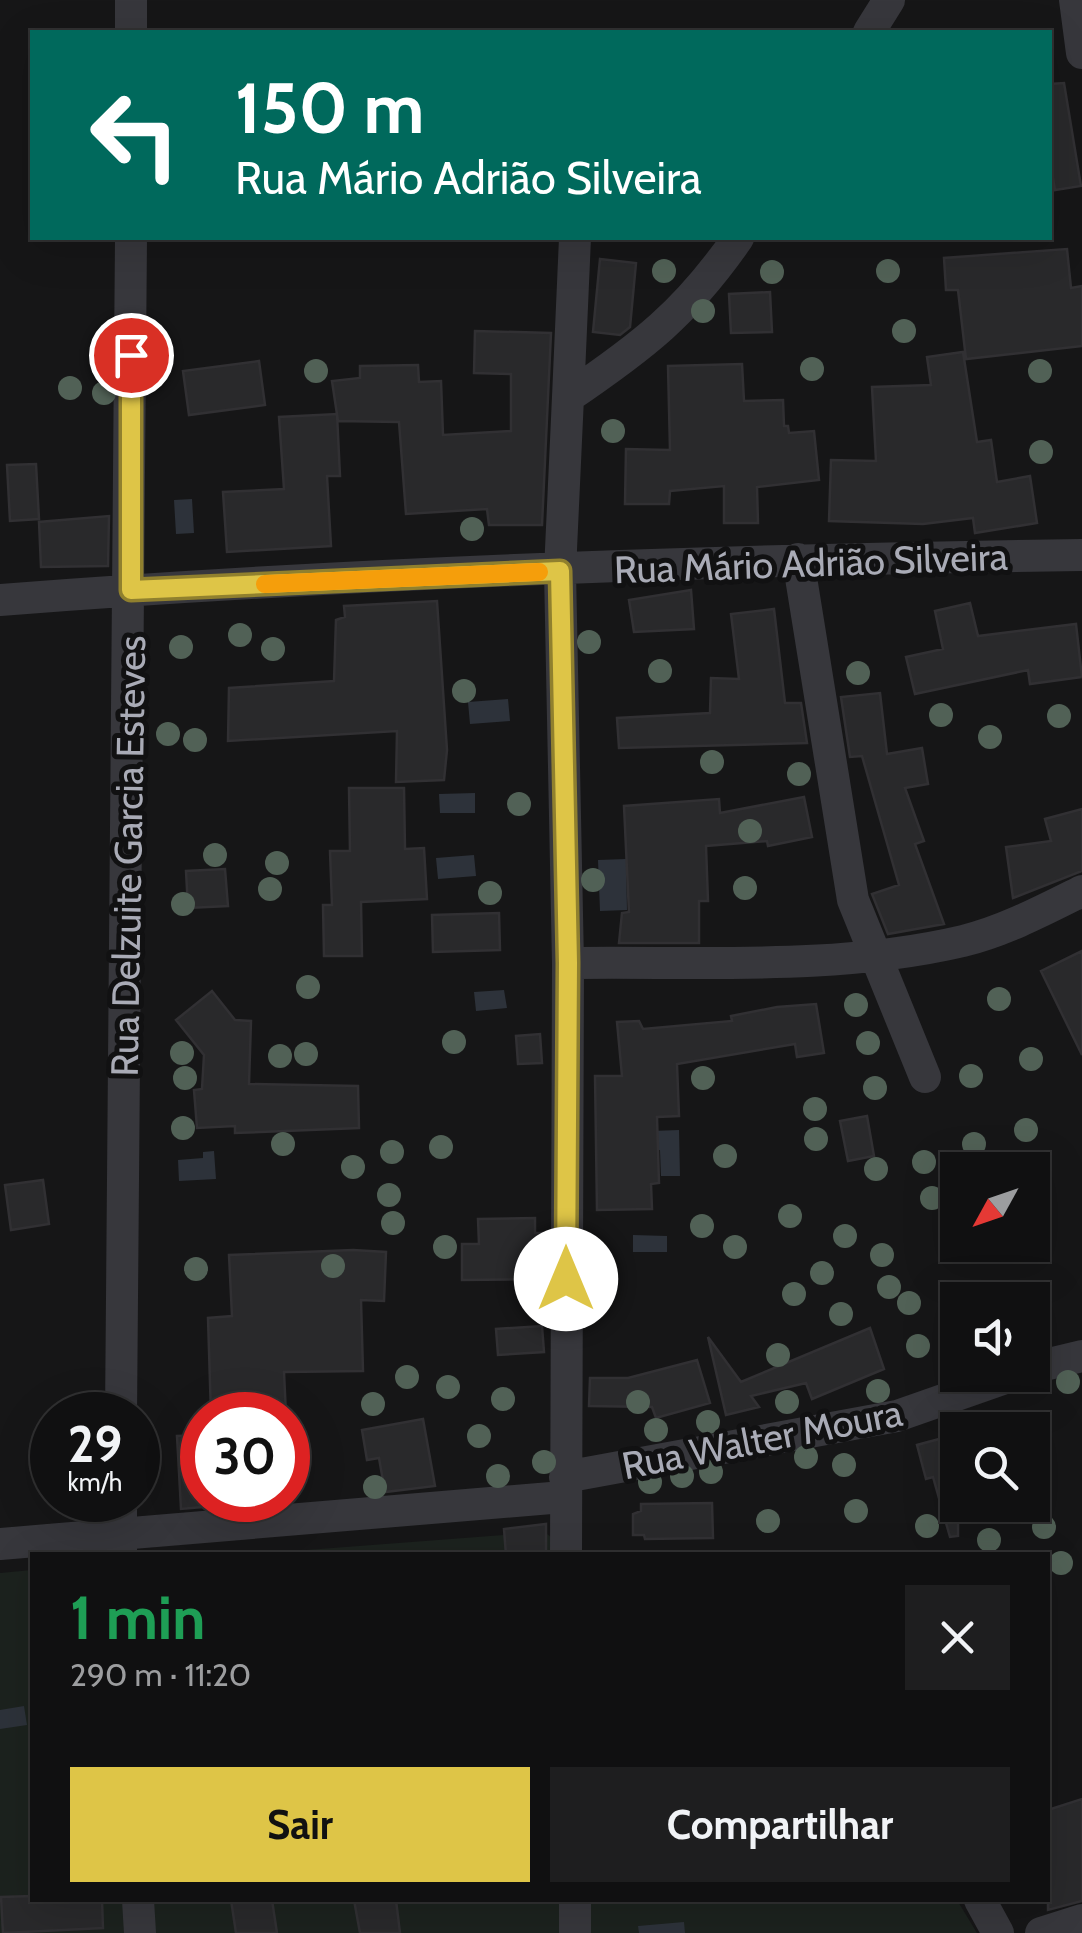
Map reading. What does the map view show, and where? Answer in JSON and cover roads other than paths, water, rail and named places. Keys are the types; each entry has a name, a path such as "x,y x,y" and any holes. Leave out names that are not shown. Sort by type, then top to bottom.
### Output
{"street":[{"path":"131,0 131,30"},
{"path":"871,30 889,0"},
{"path":"1075,0 1082,53"},
{"name":"Rua Delzuite Garcia Esteves","path":"122,1392 131,240"},
{"path":"566,1552 568,963 560,571 575,240"},
{"path":"568,397 667,327 708,281 737,240"},
{"name":"Rua Mário Adrião Silveira","path":"0,600 131,590 798,559 1082,555"},
{"path":"798,559 853,900 925,1077"},
{"path":"568,963 876,958 966,940 1024,920 1082,891"},
{"path":"1050,1364 1082,1356"},
{"name":"Rua Walter Moura","path":"0,1544 121,1545 564,1487 897,1416 965,1392"},
{"path":"138,1902 140,1933"},
{"path":"575,1902 575,1933"},
{"path":"981,1902 998,1933"},
{"path":"1041,1933 1082,1920"}]}
